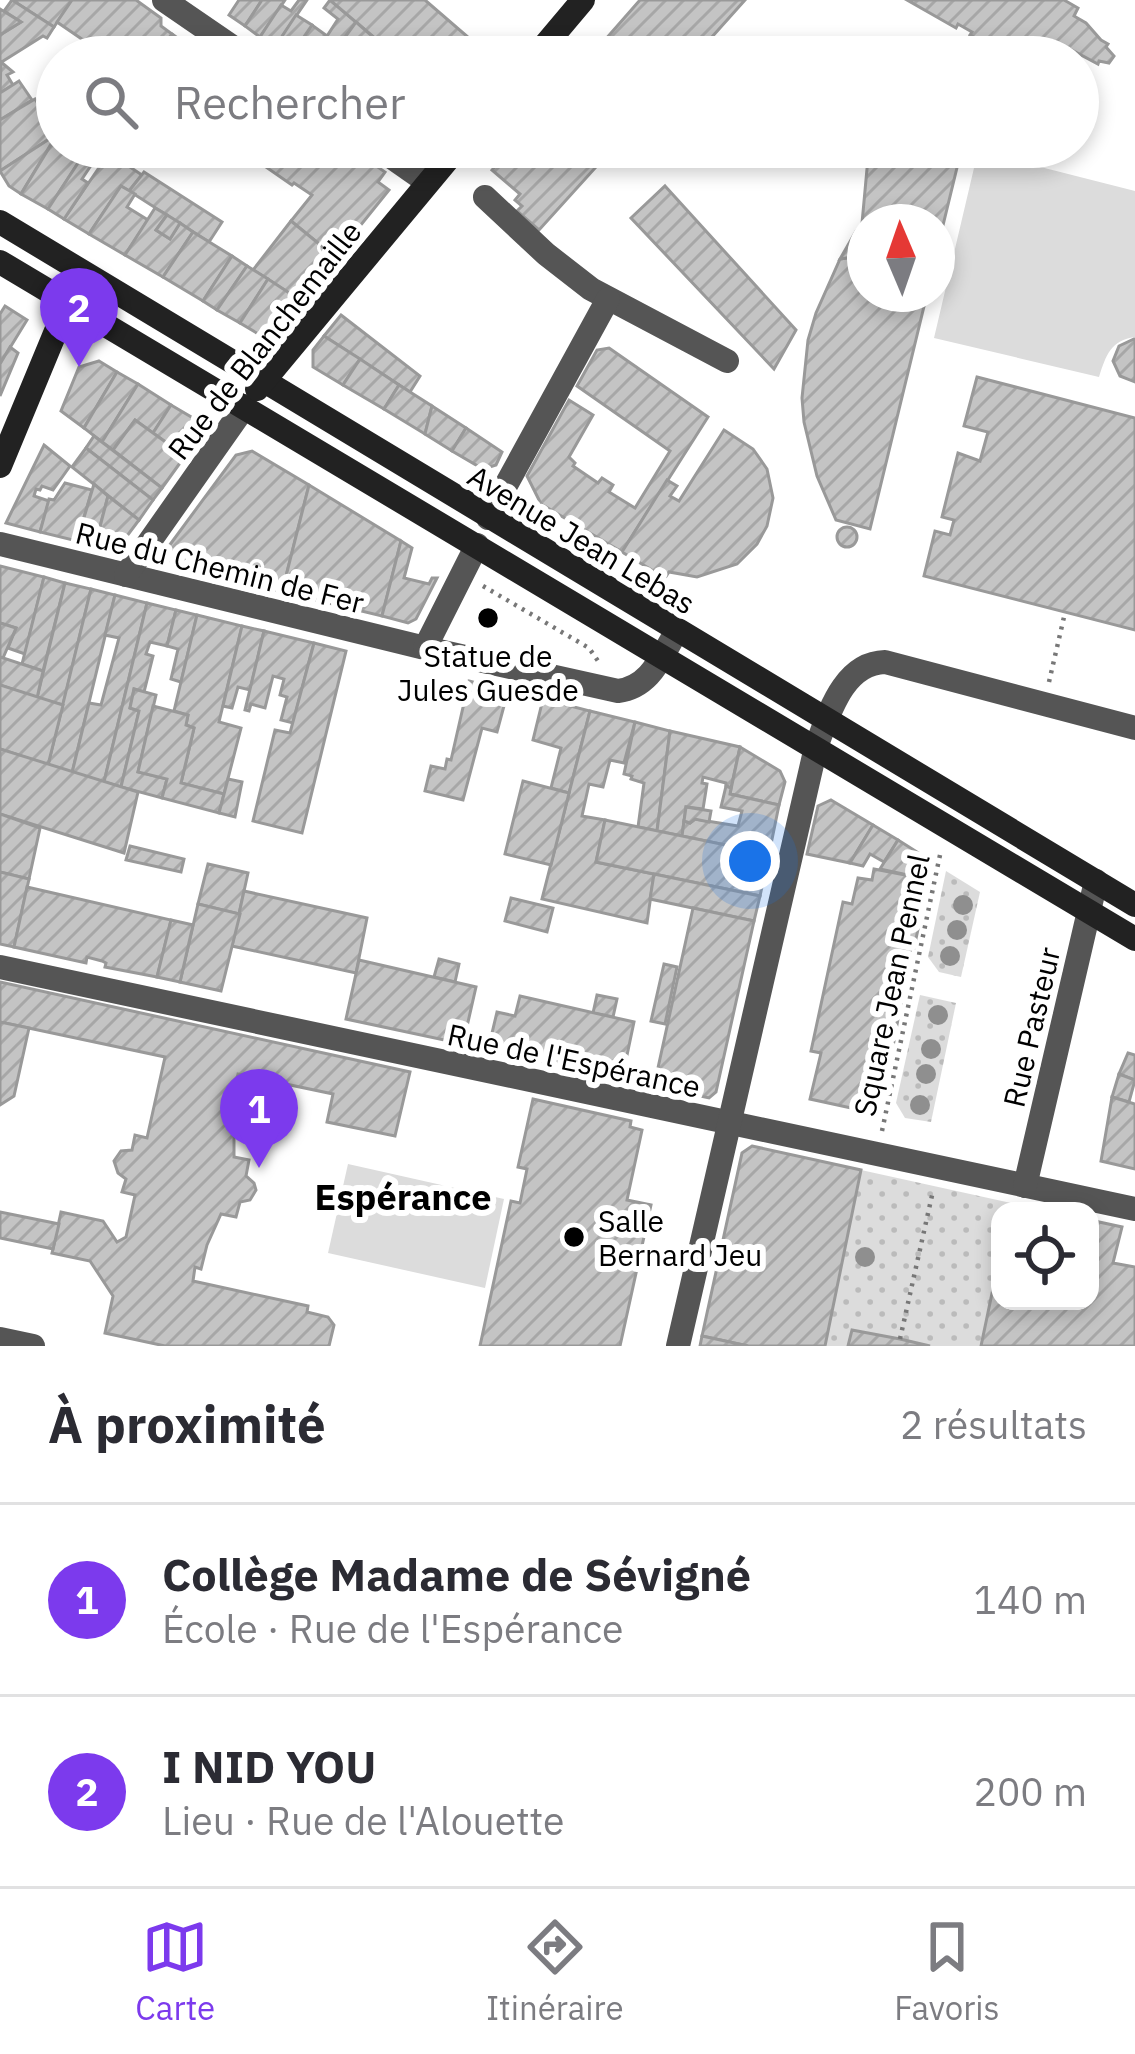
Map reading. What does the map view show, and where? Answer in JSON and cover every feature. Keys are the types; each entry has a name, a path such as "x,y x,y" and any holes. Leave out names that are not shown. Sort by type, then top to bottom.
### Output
{"main road":[{"path":"550,36 574,3"},
{"name":"Rue de Blanchemaille","path":"245,406 439,168"},
{"name":"Avenue Jean Lebas","path":"0,222 1135,905"},
{"name":"Avenue Jean Lebas","path":"0,262 1135,939"},
{"path":"0,466 81,271"}],"street":[{"path":"164,0 216,36"},
{"path":"407,168 427,182"},
{"path":"485,197 574,277 727,361"},
{"path":"488,518 608,299"},
{"name":"Rue de Blanchemaille","path":"126,575 245,406"},
{"name":"Rue du Chemin de Fer","path":"0,544 602,688"},
{"path":"425,648 477,545"},
{"path":"602,688 618,691 640,686 676,631"},
{"path":"678,1346 815,747 854,673 874,662 885,662 1135,728"},
{"name":"Rue Pasteur","path":"1025,1186 1096,881"},
{"name":"Rue de l'Espérance","path":"0,967 1135,1209"},
{"path":"0,1339 33,1346"}],"path":[{"path":"463,573 590,648 601,666 602,688"},
{"path":"1044,704 1064,617"},
{"name":"Square Jean Pennel","path":"876,1154 946,825"},
{"path":"900,1340 938,1168"}],"shaded area":[{"path":"974,168 1045,168 1135,191 1135,337 1120,341 1111,350 1099,377 934,338 940,312 955,312 955,249"},
{"path":"946,871 980,892 961,977 939,972 928,957"},
{"path":"920,995 956,1003 931,1122 905,1118 896,1103"},
{"path":"348,1164 504,1199 485,1288 328,1253"},
{"path":"861,1170 1006,1202 991,1202 991,1298 981,1346 930,1346 853,1330 847,1346 825,1346"}],"building":[{"path":"12,0 72,0 54,27"},
{"path":"12,0 54,27 48,36 36,36 0,63 0,35 21,22 4,11"},
{"path":"72,0 136,0 161,18 161,26 172,34 77,36 57,22"},
{"path":"239,0 262,0 245,26 229,15"},
{"path":"262,0 285,0 261,36 245,26"},
{"path":"299,0 307,0 282,36 261,36 281,5 291,11"},
{"path":"330,0 356,22 346,36 327,36 338,19 324,8"},
{"path":"330,0 425,0 467,36 372,36"},
{"path":"640,0 745,0 713,36 608,36"},
{"path":"907,0 1064,0 1078,8 1074,16 1097,36 972,36 958,24 956,28"},
{"path":"0,9 21,22 0,35"},
{"path":"296,15 312,25 304,36 282,36"},
{"path":"356,22 372,36 346,36"},
{"path":"312,25 327,36 304,36"},
{"path":"1099,38 1114,56 1109,63 1099,61"},
{"path":"1,62 13,72 7,75 13,85 0,93"},
{"path":"19,81 32,100 0,120 0,93"},
{"path":"36,101 36,148 0,171 0,120"},
{"path":"36,148 37,168 21,194 0,171"},
{"path":"37,168 75,168 48,209 21,194"},
{"path":"75,168 89,168 82,179 88,183 64,219 48,209"},
{"path":"99,168 132,168 142,175 129,191 121,186 89,234 64,219"},
{"path":"267,168 379,168 385,172 378,182 389,190 335,257 291,221 312,195"},
{"path":"595,168 539,230 517,211 522,206 515,200 520,194 492,170"},
{"path":"867,168 957,168 948,204 864,204"},
{"path":"144,172 222,222 209,242 129,191"},
{"path":"121,186 135,194 127,207 148,220 125,255 89,234"},
{"path":"665,186 796,330 774,369 631,218"},
{"path":"155,208 167,215 156,230 170,239 180,223 193,232 163,277 125,255"},
{"path":"167,215 180,223 170,239 156,230"},
{"path":"291,221 335,257 300,300 253,270"},
{"path":"193,232 232,256 203,301 163,277"},
{"path":"232,256 247,266 217,310 203,301"},
{"path":"847,258 847,312 923,312 870,529 836,520 817,476 804,422 808,340 840,259"},
{"path":"247,266 268,279 240,323 217,310"},
{"path":"268,279 300,300 275,331 260,335 240,323"},
{"path":"5,306 27,320 0,364 0,314"},
{"path":"341,315 420,376 410,392 324,336"},
{"path":"324,336 360,359 343,385 313,367 313,350"},
{"path":"1135,339 1135,382 1120,376 1113,361 1119,346"},
{"path":"10,347 18,353 0,396 0,364"},
{"path":"609,348 708,417 622,552 541,504 527,476 569,400 593,415 569,457 573,466 598,483 602,478 613,485 609,492 635,508 670,451 577,386 597,350"},
{"path":"360,359 399,385 384,409 343,385"},
{"path":"99,361 117,372 84,428 61,411 79,367"},
{"path":"117,372 138,384 102,442 84,428"},
{"path":"977,377 1135,418 1135,630 924,576 935,531 950,535 954,520 942,517 958,453 980,461 988,432 964,426"},
{"path":"138,384 171,405 153,433 135,420 113,450 102,442"},
{"path":"399,385 432,406 425,434 384,409"},
{"path":"171,405 198,421 200,435 185,456 153,433"},
{"path":"432,406 466,428 452,451 425,434"},
{"path":"135,420 185,456 162,488 113,450"},
{"path":"466,428 502,452 496,465 483,469 452,451"},
{"path":"724,430 753,449 767,469 773,498 767,526 737,564 697,577 669,572 665,578 622,552 667,480 677,486 670,496 679,501"},
{"path":"94,436 162,488 153,500 86,448"},
{"path":"44,445 70,466 53,490 36,489 34,496 49,501 40,532 6,523"},
{"path":"86,448 153,500 139,520 72,467"},
{"path":"252,451 309,485 282,592 173,566 166,550 236,455"},
{"path":"65,483 92,490 77,541 40,532 49,499 54,500"},
{"path":"94,484 108,496 95,546 77,541"},
{"path":"309,485 401,541 382,616 282,592"},
{"path":"108,496 139,520 118,548 110,550 95,546"},
{"path":"847,527 857,537 847,547 837,537"},
{"path":"401,541 412,548 404,578 429,584 437,578 416,619 408,623 382,616"},
{"path":"0,566 44,577 25,654 8,648 16,628 0,623"},
{"path":"44,577 65,583 43,671 22,664"},
{"path":"65,583 91,589 63,705 37,698"},
{"path":"91,589 115,595 72,773 48,765"},
{"path":"115,595 147,603 104,782 72,773 89,703 101,705 119,638 105,635"},
{"path":"147,603 176,610 167,646 150,642 146,654 153,656 144,692 134,689 130,708 139,711 121,787 104,782"},
{"path":"176,610 197,615 181,682 171,679 178,649 167,646"},
{"path":"197,615 242,626 219,722 241,728 224,794 181,783 194,728 186,725 188,715 174,711"},
{"path":"0,623 16,628 3,658 0,657"},
{"path":"242,626 264,631 250,690 238,687 232,708 223,706"},
{"path":"264,631 314,643 293,723 281,720 287,697 280,695 284,679 273,676 265,708 251,704 245,710"},
{"path":"314,643 346,651 302,833 253,821 275,730 290,733"},
{"path":"0,657 43,671 37,698 0,685"},
{"path":"469,681 508,691 497,732 482,728 463,800 425,791 431,766 445,769 447,759 451,760"},
{"path":"0,685 63,705 48,765 0,749"},
{"path":"134,689 156,695 138,772 167,779 162,798 121,787 139,711 130,708"},
{"path":"543,699 590,711 569,793 551,788 561,748 533,740"},
{"path":"153,706 188,715 186,725 194,728 181,783 224,794 219,813 162,798 167,779 138,772"},
{"path":"590,711 635,722 624,763 610,760 603,787 589,784 582,816 605,820 596,862 654,874 647,923 542,899"},
{"path":"635,722 670,731 657,831 638,827 644,783 624,774"},
{"path":"670,731 740,747 731,788 703,777 702,783 707,784 703,809 686,807 682,836 657,831"},
{"path":"740,747 780,771 785,782 779,805 730,794"},
{"path":"0,749 138,792 124,853 0,814"},
{"path":"228,779 242,782 235,817 219,813"},
{"path":"523,781 569,793 551,865 505,854"},
{"path":"726,786 730,794 779,805 769,854 682,836 684,821 695,819 738,826 742,811 721,807"},
{"path":"831,800 873,825 850,863 807,854 818,806"},
{"path":"686,807 711,811 709,822 684,821"},
{"path":"0,814 40,828 29,879 0,872"},
{"path":"605,820 769,854 760,896 596,862"},
{"path":"873,825 898,840 884,862 870,854 863,866 850,863"},
{"path":"898,840 925,857 926,879 880,869"},
{"path":"130,846 184,859 181,872 126,860"},
{"path":"208,864 248,873 239,914 198,904"},
{"path":"874,869 926,879 892,1052 874,1113 810,1099 821,1053 811,1051 843,902 852,904 858,878 872,880"},
{"path":"0,872 29,879 14,947 0,944"},
{"path":"654,874 760,896 754,921 650,899"},
{"path":"27,887 171,920 157,977 105,967 106,963 87,957 86,963 14,947"},
{"path":"244,891 367,918 356,973 232,946"},
{"path":"511,898 553,908 547,932 505,921"},
{"path":"198,904 240,914 221,991 180,982"},
{"path":"693,908 754,921 716,1092 709,1098 654,1086"},
{"path":"171,920 193,925 180,982 157,977"},
{"path":"439,959 459,964 455,982 434,977"},
{"path":"359,960 476,987 463,1044 346,1019"},
{"path":"664,964 677,967 665,1024 651,1021"},
{"path":"0,982 410,1072 395,1136 327,1122 333,1094 238,1074 233,1095 238,1096 234,1157 249,1160 246,1176 256,1190 250,1200 240,1202 236,1217 221,1214 193,1281 308,1306 307,1312 328,1317 334,1325 329,1346 165,1346 105,1333 113,1296 90,1261 52,1253 61,1212 103,1221 117,1242 126,1237 135,1195 122,1192 126,1179 114,1161 121,1151 132,1150 135,1135 147,1138 165,1057 0,1022"},
{"path":"597,995 617,999 613,1017 593,1013"},
{"path":"520,996 634,1022 622,1079 488,1050 497,1012 515,1016"},
{"path":"0,1022 29,1028 14,1096 0,1105"},
{"path":"1128,1053 1135,1055 1135,1080 1119,1074"},
{"path":"1119,1074 1135,1080 1129,1102 1112,1097"},
{"path":"1112,1097 1135,1104 1135,1169 1101,1161"},
{"name":"Salle Bernard Jeu","path":"533,1099 631,1121 630,1127 642,1130 627,1200 651,1205 620,1346 480,1346 511,1201 520,1203 527,1169 518,1167"},
{"path":"752,1146 861,1170 825,1346 748,1346 702,1336 742,1153"},
{"path":"0,1212 59,1224 53,1249 0,1238"},
{"path":"1099,1222 1122,1227 1113,1263 1135,1267 1135,1346 981,1346 991,1298 991,1310 1099,1310"},
{"path":"852,1330 900,1339 930,1346 848,1346"},
{"path":"702,1336 748,1346 700,1346"}],"place":[{"name":"I NID YOU","path":"79,367"},
{"name":"Statue de Jules Guesde","path":"488,618"},
{"name":"Collège Madame de Sévigné","path":"259,1168"},
{"name":"Salle Bernard Jeu","path":"574,1237"}],"district":[{"name":"Espérance","path":"403,1196"}]}
